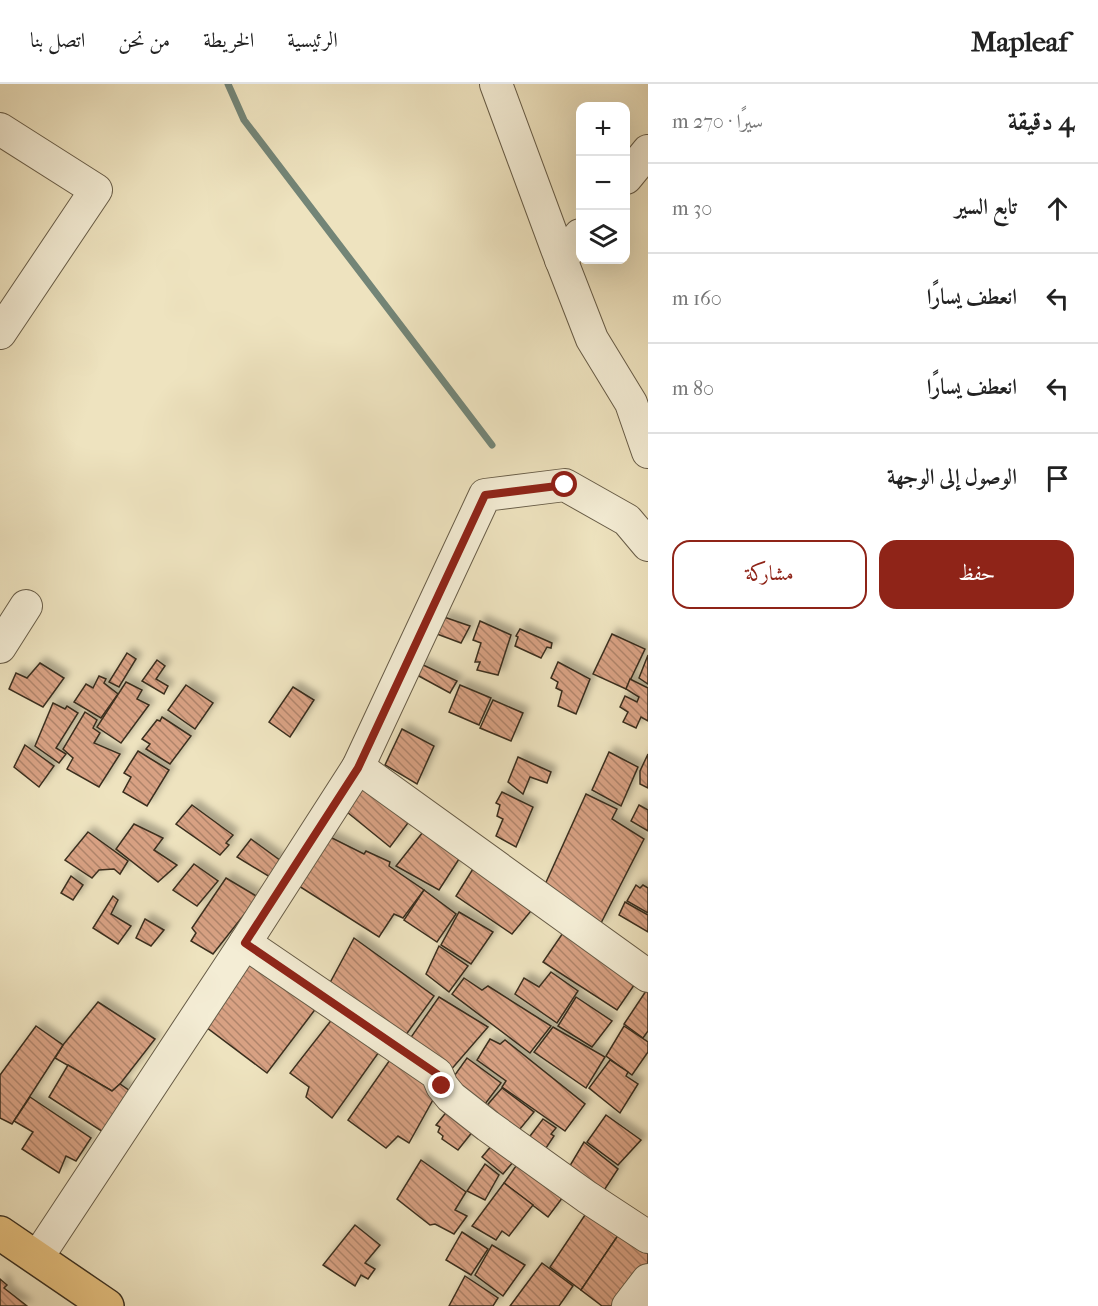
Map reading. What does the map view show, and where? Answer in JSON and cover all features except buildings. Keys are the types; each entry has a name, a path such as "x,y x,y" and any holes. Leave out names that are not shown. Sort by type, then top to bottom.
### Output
{"main road":[{"path":"0,1233 107,1306"},
{"path":"0,1256 71,1306"}],"street":[{"path":"496,84 592,339 631,403 648,452"},
{"path":"0,129 96,190 0,333"},
{"path":"630,173 648,152"},
{"path":"561,260 576,240"},
{"path":"37,1258 358,768 485,495 565,485 627,519 648,545"},
{"path":"0,646 26,606"},
{"path":"358,768 648,976"},
{"path":"245,943 437,1074 442,1086 451,1097 488,1126 587,1197 648,1237"},
{"path":"628,1306 648,1280"}],"waterway":[{"path":"228,84 244,120 492,445"}],"route":[{"path":"442,1086 437,1074 245,943 358,768 485,495 565,485"}]}
